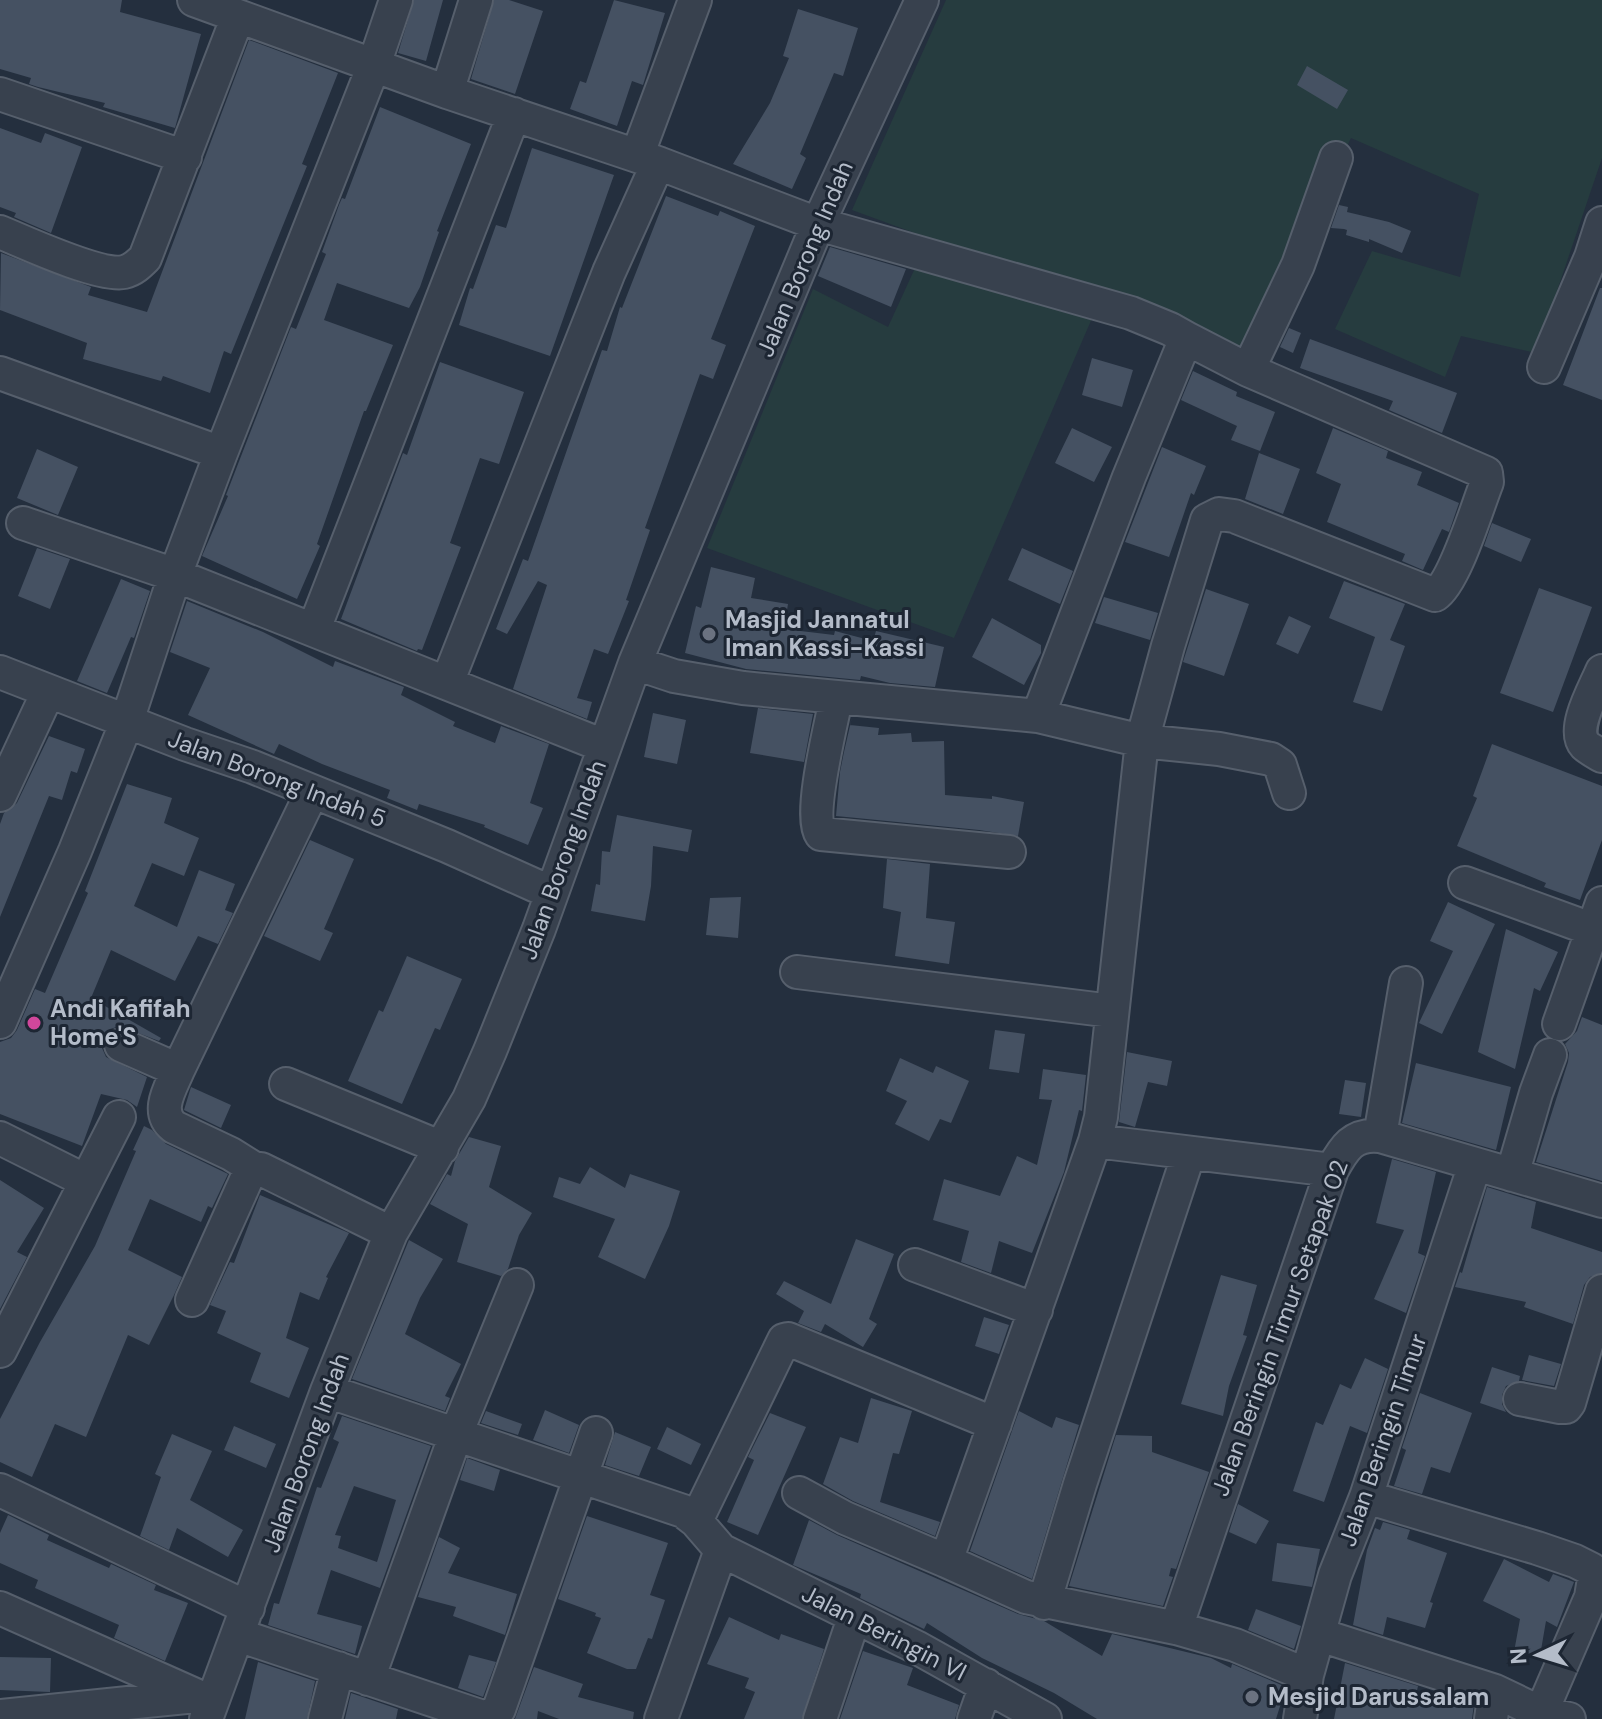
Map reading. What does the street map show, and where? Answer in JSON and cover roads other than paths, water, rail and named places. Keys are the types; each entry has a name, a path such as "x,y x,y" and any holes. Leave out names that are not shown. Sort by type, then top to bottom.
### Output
{"street":[{"path":"194,0 447,92 647,159 818,224 1131,313 1170,329 1248,370 1486,473 1487,482 1443,590 1435,595 1234,516 1219,514 1207,520 1142,741 1101,1117 1095,1141 946,1561"},
{"path":"0,1022 75,851 127,721 175,575 374,65 396,0"},
{"path":"447,92 476,0"},
{"path":"447,683 609,272 695,0"},
{"name":"Jalan Borong Indah","path":"205,1706 243,1621 327,1391 391,1233 469,1099 490,1051 552,893 635,663 818,224 922,0"},
{"path":"0,232 103,270 123,273 136,267 145,258 238,16"},
{"path":"0,94 185,157"},
{"path":"314,629 514,114"},
{"path":"1248,370 1298,265 1336,158"},
{"path":"1544,367 1596,259 1602,223"},
{"path":"1038,716 1186,338"},
{"path":"0,373 221,453"},
{"path":"23,523 175,575 604,746"},
{"path":"635,663 674,676 743,688 1038,716 1142,741 1219,749 1271,759 1280,765 1289,793"},
{"path":"1602,671 1580,725 1580,736 1585,745 1602,756"},
{"name":"Jalan Borong Indah 5","path":"0,672 253,767 447,846 552,893"},
{"path":"0,795 48,692"},
{"path":"836,699 816,808 816,827 821,834 1009,852"},
{"path":"255,1169 166,1120 165,1103 312,792"},
{"path":"1465,883 1596,916 1536,1093 1512,1175"},
{"path":"797,972 1112,1011"},
{"path":"1406,983 1380,1136 1602,1201"},
{"path":"121,1045 178,1070"},
{"path":"286,1084 442,1148"},
{"path":"0,1351 8,1315 86,1181 119,1117"},
{"name":"Jalan Beringin Timur Setapak 02","path":"1176,1628 1332,1170 1343,1150 1355,1138 1380,1136"},
{"path":"0,1138 86,1181"},
{"path":"1095,1141 1332,1170"},
{"path":"1044,1603 1189,1153"},
{"name":"Jalan Beringin Timur","path":"1300,1719 1307,1675 1335,1575 1366,1497 1475,1164"},
{"path":"192,1300 250,1172 255,1169 261,1169 391,1233"},
{"path":"915,1265 1036,1310"},
{"path":"368,1679 456,1434 517,1285"},
{"path":"1520,1399 1566,1407 1602,1291"},
{"path":"696,1521 784,1340 788,1339 995,1424"},
{"path":"327,1391 666,1503 696,1521 721,1550 661,1719"},
{"path":"0,1490 243,1621 338,1668 483,1718 499,1709 596,1433"},
{"path":"799,1493 845,1518 1044,1603 1176,1628 1235,1645 1307,1675"},
{"path":"1320,1635 1493,1705 1555,1716 1591,1597 1594,1579 1591,1569 1550,1552 1366,1497"},
{"name":"Jalan Beringin VI","path":"721,1550 986,1685 1045,1719"},
{"path":"0,1608 205,1706"},
{"path":"820,1719 854,1618"},
{"path":"325,1719 338,1668"},
{"path":"974,1719 986,1685"},
{"path":"0,1716 205,1706"}],"place":[{"name":"Masjid Jannatul Iman Kassi-Kassi","path":"709,634"},
{"name":"Andi Kafifah Home'S","path":"34,1023"},
{"name":"Mesjid Darussalam","path":"1252,1697"}]}
